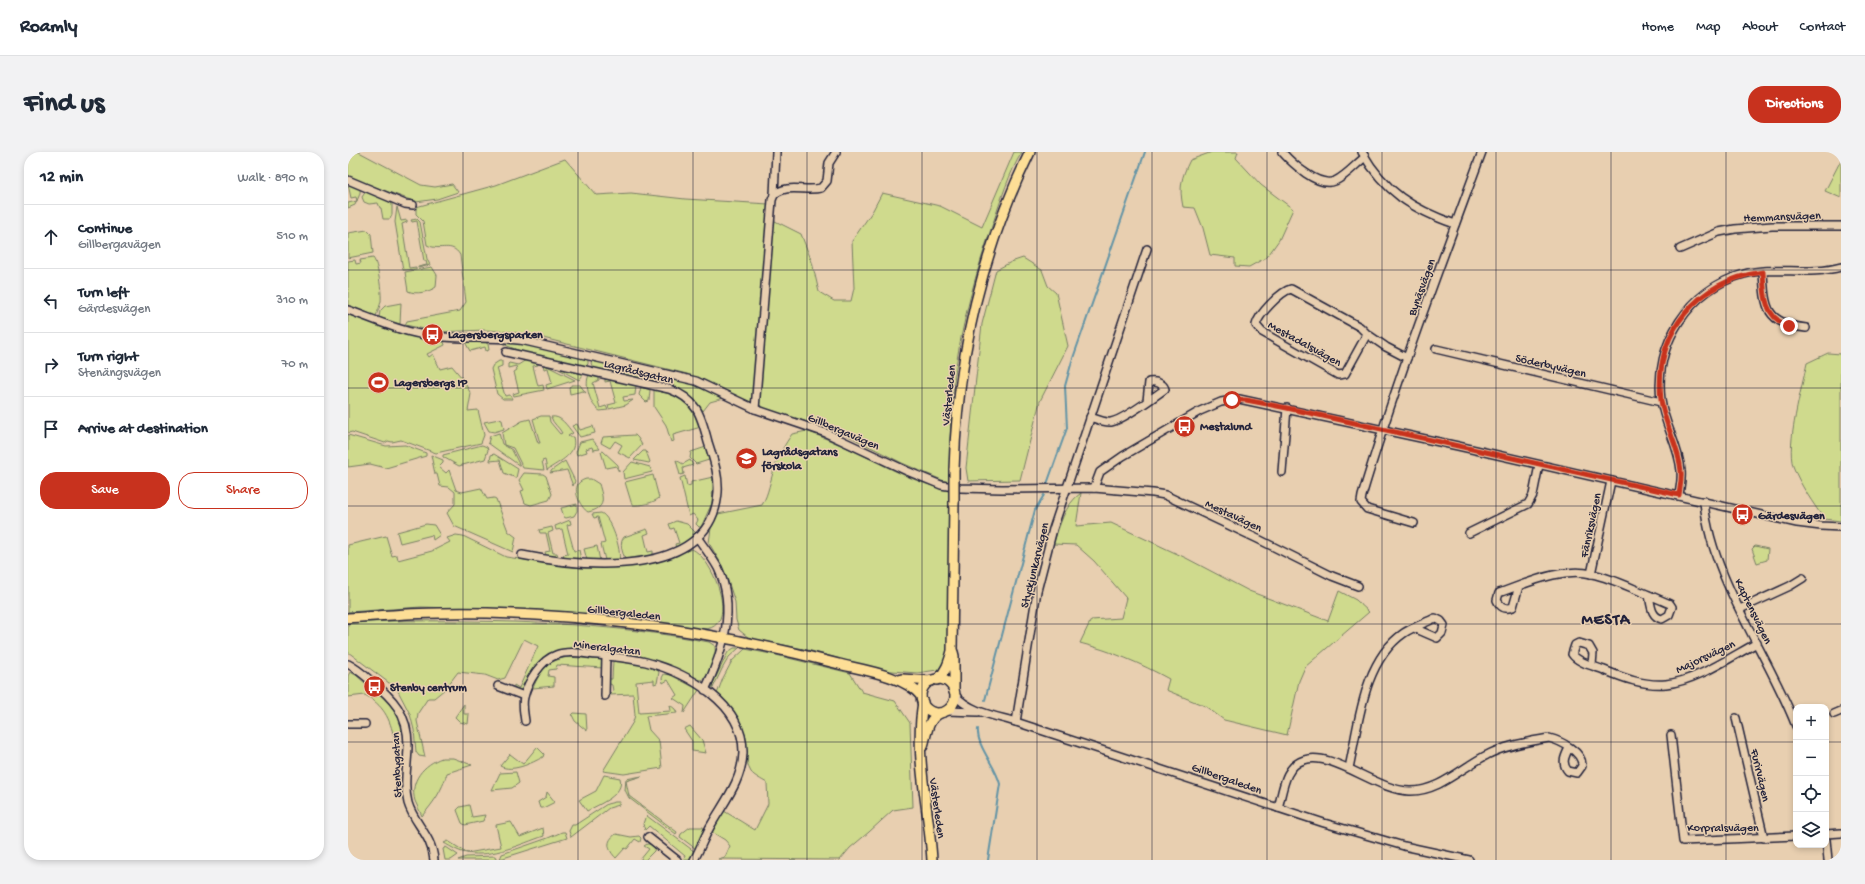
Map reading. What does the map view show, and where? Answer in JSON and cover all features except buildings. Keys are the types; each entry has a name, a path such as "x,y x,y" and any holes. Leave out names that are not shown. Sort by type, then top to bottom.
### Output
{"main road":[{"name":"Västerleden","path":"934,680 943,675 952,651 954,470 958,398 964,354 973,310 997,230 1013,188 1030,152"},
{"name":"Gillbergaleden","path":"348,618 441,613 521,615 625,623 724,638 824,660 908,685 922,699"},
{"name":"Västerleden","path":"952,651 954,656 954,694"},
{"name":"Gillbergaleden","path":"892,679 934,680"},
{"path":"934,680 949,684 954,694 953,704 943,712 928,710 922,699 924,687 934,680"},
{"name":"Västerleden","path":"922,699 920,720 920,759 932,860"},
{"name":"Västerleden","path":"920,759 928,725 934,716 943,712"}],"street":[{"path":"755,409 772,200 774,195 776,152"},
{"path":"774,195 778,191 787,188 821,188 827,181 829,163 836,152"},
{"path":"1282,152 1311,178 1330,182 1336,180 1363,154 1380,179 1396,194 1416,208 1455,224"},
{"name":"Bynäsvägen","path":"1414,523 1367,509 1361,502 1382,430 1482,152"},
{"path":"348,180 405,204 413,205"},
{"name":"Hemmansvägen","path":"1680,249 1719,232 1735,229 1772,226 1841,226"},
{"name":"Styckjunkarvägen","path":"1016,722 1037,591 1053,529 1147,249"},
{"path":"1679,495 1681,471 1680,463 1661,402 1660,384 1662,361 1678,322 1692,304 1708,291 1744,274 1841,268"},
{"path":"1763,272 1766,303 1775,318 1789,326 1806,328"},
{"name":"Mestadalsvägen","path":"1368,334 1345,374 1341,376 1334,374 1262,332 1256,325 1259,317 1287,290 1291,289 1360,327 1386,347 1407,358"},
{"name":"Gillbergavägen","path":"348,310 391,327 417,334 448,337 510,338 696,381 755,409 826,433 907,471 941,485 960,488 1094,488"},
{"name":"Söderbyvägen","path":"1436,349 1661,402"},
{"name":"Lagrådsgatan","path":"506,352 669,389 685,396 691,402 703,422 717,474 718,484 714,510 704,529 697,538 675,552 659,557 609,565 582,564 522,555"},
{"path":"1094,488 1098,476 1104,468 1212,406 1239,399 1287,408 1798,522 1821,526 1841,527"},
{"path":"1090,418 1112,422 1147,401"},
{"path":"1282,472 1287,408"},
{"path":"1469,533 1528,504 1533,495 1539,465"},
{"name":"Fänriksvägen","path":"1591,574 1611,481"},
{"name":"Mestavägen","path":"1094,488 1165,495 1332,576 1358,586"},
{"name":"Kaptensvägen","path":"1704,502 1710,537 1740,609 1787,703 1793,718"},
{"path":"697,538 718,570 725,589 727,612 720,658 705,690"},
{"path":"1520,586 1550,576 1591,574 1649,595"},
{"path":"1740,609 1790,586 1803,578"},
{"path":"1349,768 1368,681 1372,671 1392,644 1404,633 1414,628"},
{"name":"Majorsvägen","path":"1592,665 1636,681 1655,684 1674,683 1693,677 1757,643"},
{"name":"Mineralgatan","path":"526,721 523,705 524,696 535,673 551,657 571,653 629,659 670,670 705,690 718,700 735,721 739,731 743,752 739,776 694,860"},
{"path":"605,696 606,656"},
{"name":"Stenbygatan","path":"348,664 388,694 396,702 403,718 408,745 406,787 408,802 411,810 431,843 434,860"},
{"path":"498,686 524,696"},
{"name":"Gillbergaleden","path":"954,694 959,701 980,712 1016,722 1278,808 1378,839 1469,860"},
{"path":"1834,714 1841,711"},
{"name":"Gillbergaleden","path":"943,712 980,712"},
{"name":"Furirvägen","path":"1736,718 1764,838"},
{"path":"348,724 365,724"},
{"name":"Korpralsvägen","path":"1671,734 1682,841 1793,836"},
{"path":"1278,808 1288,774 1297,762 1306,759 1314,758 1349,768 1394,789 1402,791 1420,790 1435,786 1488,754 1501,750 1549,738 1558,741 1569,748"},
{"path":"1829,834 1841,833"},
{"path":"648,837 677,860"},
{"path":"1827,848 1828,860"}],"green space":[{"path":"348,152 359,152 421,185 435,187 452,184 458,192 437,199 416,202 348,177"},
{"path":"1014,152 1022,152 1013,169 987,241 970,297 958,354 950,428 949,483 902,463 843,433 765,409 758,404 773,220 801,234 812,262 819,292 834,301 851,301 854,288 852,241 872,212 882,193 940,206 982,227"},
{"path":"1212,152 1238,152 1236,158 1261,185 1293,209 1279,240 1267,257 1249,267 1235,266 1235,258 1210,255 1203,228 1195,208 1183,207 1181,188 1190,160"},
{"path":"565,159 596,195 631,193 685,199 769,204 754,401 750,402 687,374 543,338 512,332 485,330 439,332 405,325 407,321 460,311 466,302 460,255 453,249 437,248 427,245 423,221 416,214 416,207 496,185"},
{"path":"1841,160 1841,198 1825,191"},
{"path":"348,184 360,189 357,201 356,197 351,198"},
{"path":"366,191 392,202 392,215 390,219 383,219 381,208 378,203 369,204 364,202 362,197"},
{"path":"357,201 355,205 348,208 348,203"},
{"path":"397,207 401,221 407,220 407,222 402,224 409,268 416,267 416,269 403,270 395,222"},
{"path":"417,219 420,222 427,259 430,265 418,268 427,265 426,261 424,261 417,221 412,222 411,220"},
{"path":"367,230 371,234 373,253 348,258 348,233"},
{"path":"373,258 378,272 381,292 380,307 376,316 348,306 348,261 355,260 356,264 361,263 360,260"},
{"path":"1023,258 1042,270 1048,286 1056,293 1068,346 1040,401 1020,480 968,481 966,468 982,324 996,270 1011,262"},
{"path":"432,267 437,275 436,287 430,290 415,293 408,291 405,272"},
{"path":"401,303 400,324 379,317 380,311 385,306"},
{"path":"348,314 422,339 444,342 445,345 427,354 429,357 433,354 440,369 452,366 462,378 471,394 468,411 478,410 484,435 481,443 436,453 401,440 392,442 388,441 385,443 352,432 348,433"},
{"path":"501,339 588,358 588,364 586,366 516,350 496,340"},
{"path":"483,341 488,344 489,350 486,351 485,347 470,351 465,342"},
{"path":"1828,353 1841,354 1841,521 1824,519 1799,480 1793,466 1791,456 1793,430 1807,363"},
{"path":"593,359 654,374 655,381 593,368 591,363"},
{"path":"526,360 538,363 538,365 533,366 538,386 543,385 544,390 514,396 513,394 519,392 514,372 517,370 516,366 508,368 508,364 518,365"},
{"path":"499,361 502,361 502,366 497,368 505,396 510,395 512,399 503,399 497,394 491,369 493,365"},
{"path":"543,364 575,380 547,389 546,385 552,383 548,368 544,369"},
{"path":"555,367 580,372 583,375 579,380"},
{"path":"589,375 599,378 599,380 593,383 600,408 606,406 608,410 600,411 593,405 587,384"},
{"path":"661,376 699,386 724,398 710,402 703,411 694,400 684,392 658,383 658,377"},
{"path":"605,379 636,385 635,395 623,397 624,401 633,400 626,405 609,409 608,405 616,403 610,381 605,382"},
{"path":"572,385 580,385 586,393 583,391 570,394 569,387"},
{"path":"641,387 650,390 649,401 646,402 639,395"},
{"path":"654,390 671,394 684,401 694,411 701,427 673,435 674,441 671,442 666,425 654,407"},
{"path":"541,416 549,416 550,422 560,434 562,433 551,417 561,419 564,422 573,433 568,436 573,437 573,448 567,456 547,470 545,460 542,461 544,470 523,468 513,448 504,445 502,433 522,421 530,419 538,443 540,443 533,419"},
{"path":"499,419 502,420 504,429 494,432 489,431 484,422"},
{"path":"577,424 580,430 593,426 595,433 580,437 572,426"},
{"path":"807,431 846,447 926,484 949,490 948,650 944,669 917,673 880,670 804,649 749,638 739,630 736,620 735,602 728,581 719,560 709,543 711,528 718,514 762,505 780,453 792,434"},
{"path":"499,433 502,444 512,450 520,466 488,443 490,436"},
{"path":"348,435 386,446 405,445 426,453 426,456 386,468 370,464 348,467"},
{"path":"635,435 642,445 630,458 618,452 622,445 615,441 610,448 601,443 603,437"},
{"path":"592,439 600,449 593,450 592,447 586,449 587,452 577,455 576,452 580,442"},
{"path":"482,445 487,447 488,450 485,459 459,466 443,457 443,455"},
{"path":"706,447 709,460 696,464 690,458 691,452"},
{"path":"603,451 618,465 619,472 616,466 606,468 601,452"},
{"path":"643,451 646,451 650,462 649,463 634,460"},
{"path":"494,454 518,469 516,478 504,473 500,460 490,461 491,455"},
{"path":"431,455 443,460 443,463 439,467 446,473 449,470 456,490 462,492 481,488 487,499 496,499 508,531 516,537 513,552 454,526 447,513 455,504 455,492 449,487 440,486 437,474 435,474"},
{"path":"676,460 683,464 690,460 693,465 683,468 684,474 680,475"},
{"path":"565,461 575,481 573,486 567,470 550,473"},
{"path":"632,462 650,467 652,472 624,479 623,472"},
{"path":"524,473 543,474 546,476 552,494 549,500 531,505 525,503 521,491 524,490 519,480"},
{"path":"653,475 659,498 646,504 632,505 625,482"},
{"path":"685,476 687,486 691,485 691,482 713,477 712,503 701,527 696,524 698,520 693,514 689,516 680,478"},
{"path":"586,479 591,479 599,484 602,494 601,505 598,508 588,512 580,503 576,491 579,483"},
{"path":"1081,493 1076,526 1111,523 1186,558 1249,591 1328,621 1339,591 1356,600 1369,612 1305,667 1299,681 1287,735 1224,720 1205,706 1166,690 1169,679 1125,658 1080,643 1091,620 1121,618 1126,598 1094,561 1076,545 1053,544 1060,523 1070,504"},
{"path":"577,504 577,511 574,516 564,517 561,508"},
{"path":"601,513 605,516 612,527 619,549 619,560 605,560 601,544 605,543 598,517 594,518 592,514"},
{"path":"570,520 571,524 567,525 574,551 579,550 581,560 564,558 563,555 568,554 562,529 556,530 555,526"},
{"path":"676,521 687,524 696,533 685,543 676,548 675,544 679,543 674,528 671,529 669,524"},
{"path":"426,524 434,525 440,535 433,540 432,535 400,543 397,532"},
{"path":"552,527 553,531 548,533 553,553 557,553 558,557 546,555 545,552 550,551 546,533 540,533 539,530"},
{"path":"647,529 649,533 644,535 648,552 653,551 653,555 625,559 621,544 622,539"},
{"path":"456,535 463,536 506,557 581,568 603,568 651,563 692,549 700,555 715,578 720,592 722,606 720,617 715,626 704,629 627,618 545,611 421,607 348,612 348,545 386,536 392,556 397,555 398,560 432,551 450,542 447,538"},
{"path":"597,546 600,561 587,560 584,549"},
{"path":"1755,546 1768,549 1767,560 1757,563 1752,549"},
{"path":"391,621 511,622 590,626 630,630 709,642 715,646 715,656 709,673 702,680 696,679 661,663 634,656 578,650 549,655 522,692 514,689 514,685 519,688 538,646 524,639 505,678 498,680 485,675 458,672 445,689 434,698 428,698 418,713 417,721 425,757 419,756 416,752 414,730 410,714 397,689 348,652 348,623"},
{"path":"734,648 739,648 729,657 713,688 712,685 728,652"},
{"path":"745,649 850,673 862,692 895,701 910,723 913,807 893,810 850,848 840,860 718,859 725,857 730,846 725,840 712,832 724,811 755,830 768,804 767,783 754,775 749,768 745,737 742,727 733,712 717,694 732,661"},
{"path":"569,657 603,660 603,668 557,665 556,669 549,670 548,676 554,677 554,686 533,688 546,666 556,660"},
{"path":"613,660 644,665 659,672 657,683 654,684 654,680 636,682 639,713 671,711 670,705 677,713 646,716 649,730 659,741 662,768 624,774 603,771 633,722 635,715 633,694 609,695 613,691 612,685 608,683 608,679 612,679"},
{"path":"350,672 356,675 375,692 377,691 393,708 403,729 394,738 388,718 377,703 365,695 348,697 348,676"},
{"path":"664,674 671,675 699,690 684,713 685,706 673,698 677,695 668,680 663,683 662,678"},
{"path":"464,704 464,714 469,714 468,724 460,722 455,717"},
{"path":"574,713 586,714 587,731 575,721 572,715"},
{"path":"690,726 702,740 706,753 692,751 692,741 684,729"},
{"path":"537,747 544,754 543,757 516,768 505,768 500,766 510,754 523,764"},
{"path":"442,758 453,758 472,765 447,773 437,796 422,816 415,801 414,787 416,780 429,764"},
{"path":"516,772 519,783 512,788 492,790 500,773"},
{"path":"604,775 620,778 621,784 619,789 610,798 587,811 579,800 596,791"},
{"path":"642,776 626,781 629,796 677,832 676,834 629,798 625,790 626,779"},
{"path":"547,792 555,802 540,808 538,802 546,797"},
{"path":"620,802 619,805 609,808 571,837 569,831 572,825 575,825 607,804"},
{"path":"469,805 472,817 485,815 483,821 465,825 462,823 457,810 460,807"},
{"path":"647,816 695,852 692,860 683,860 685,856 649,826 645,830 643,824"},
{"path":"511,822 520,837 543,828 544,836 516,846 486,854 467,853 501,847 496,825"},
{"path":"690,827 703,827 704,831 696,849 680,837 681,834"},
{"path":"565,832 567,838 500,859 502,854"},
{"path":"616,834 631,837 639,836 641,838 640,842 635,839 627,849 625,848 616,858 611,852 609,843"},
{"path":"448,841 467,853 458,850 444,843"},
{"path":"651,844 655,847 654,851 645,860 640,860 649,849 644,846"},
{"path":"446,847 458,855 451,860 445,860 443,849"},
{"path":"495,856 497,860 458,860 466,857"}],"waterway":[{"path":"1047,484 1067,428 1065,386 1072,361 1145,152"},
{"path":"985,700 1035,510 1044,495"},
{"path":"978,729 980,742 995,770 1000,784 988,860"}],"place":[{"name":"Lagersbergsparken","path":"433,334"},
{"name":"Lagersbergs IP","path":"378,382"},
{"name":"Mestalund","path":"1184,426"},
{"name":"Lagrådsgatans förskola","path":"747,458"},
{"name":"Gärdesvägen","path":"1743,515"},
{"name":"Stenby centrum","path":"374,687"}],"district":[{"name":"MESTA","path":"1606,618"}],"route":[{"path":"1232,400 1246,400 1287,408 1679,495 1681,478 1680,463 1661,402 1660,384 1662,361 1665,350 1678,322 1692,304 1708,291 1744,274 1763,272 1764,292 1766,303 1770,312 1782,324 1789,326"}]}
